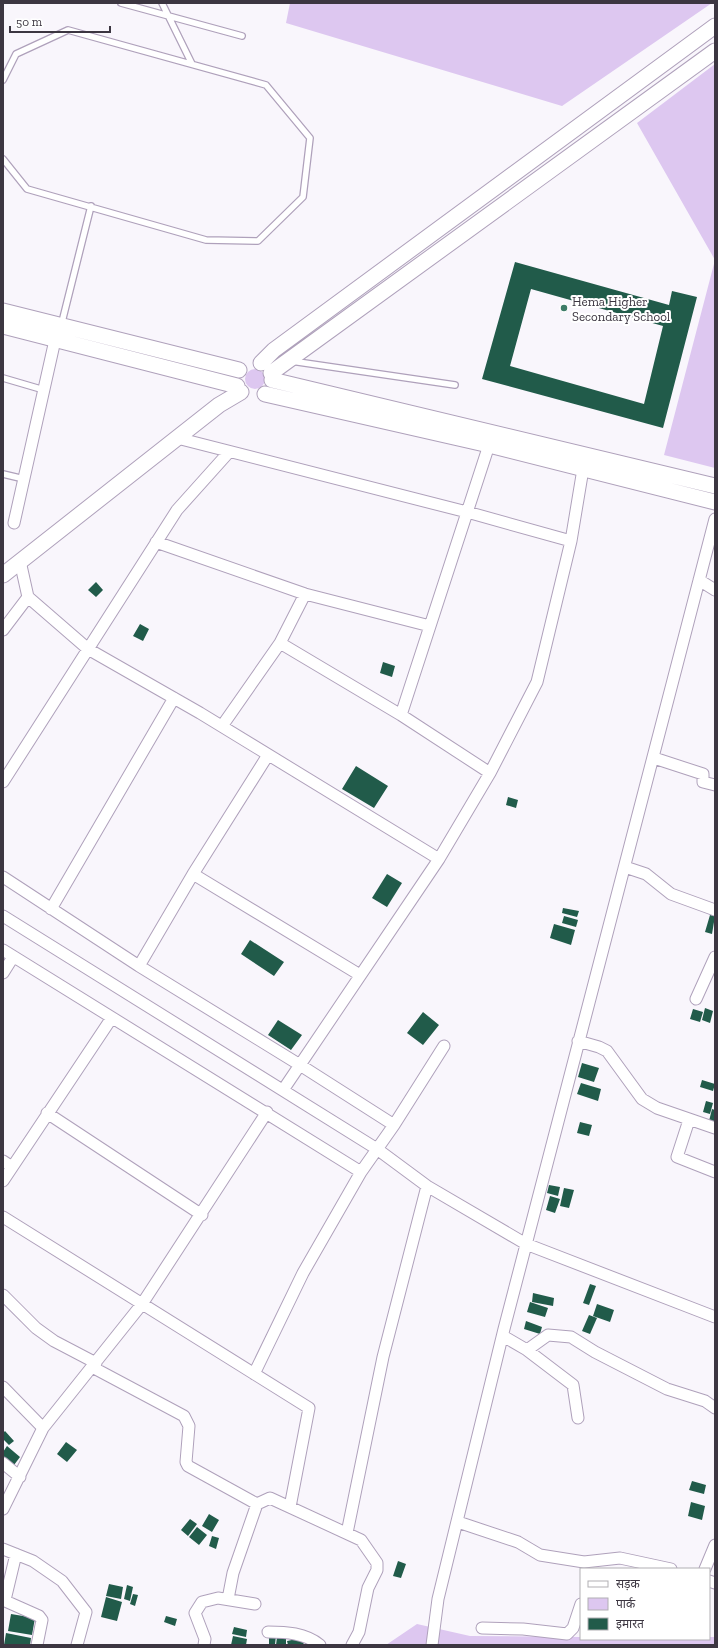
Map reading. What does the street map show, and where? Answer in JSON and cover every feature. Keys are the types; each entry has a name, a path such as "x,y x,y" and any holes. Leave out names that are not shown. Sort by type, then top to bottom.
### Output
{"street":[{"path":"3,326 239,389 254,398 265,394 271,387 268,372 274,350 715,26"},
{"path":"268,372 287,360 715,51"},
{"path":"3,311 239,370"},
{"path":"14,522 55,340"},
{"path":"239,389 236,379 239,370 247,362 254,361 268,372 715,486"},
{"path":"3,575 239,389"},
{"path":"265,394 489,445 715,502"},
{"path":"177,438 467,512 571,541"},
{"path":"401,715 489,445"},
{"path":"3,782 177,510 229,452"},
{"path":"283,1090 439,859 490,772 537,682 571,541 583,469"},
{"path":"432,1645 438,1599 526,1244 578,1041 654,758 715,519"},
{"path":"156,542 305,594 430,626"},
{"path":"20,561 28,597 88,649 222,726 439,859"},
{"path":"699,580 715,590"},
{"path":"222,726 280,642 305,594"},
{"path":"3,630 28,597"},
{"path":"280,642 401,715 490,772"},
{"path":"51,908 174,698"},
{"path":"139,966 193,874 268,755"},
{"path":"654,758 703,774 705,776 703,782 715,786"},
{"path":"625,867 646,874 671,894 715,910"},
{"path":"193,874 360,975"},
{"path":"3,877 139,966 394,1125"},
{"path":"3,916 377,1149 427,1186 526,1244 715,1317"},
{"path":"3,950 111,1019 268,1112 360,1172"},
{"path":"3,973 13,957"},
{"path":"696,998 715,957"},
{"path":"3,1182 8,1164 47,1113 111,1019"},
{"path":"578,1041 600,1047 607,1051 642,1099 657,1108 715,1128"},
{"path":"254,1374 303,1273 360,1172 394,1125 444,1046"},
{"path":"6,1503 46,1424 142,1304 202,1215 268,1112"},
{"path":"47,1113 202,1215"},
{"path":"689,1120 677,1157 715,1172"},
{"path":"347,1533 383,1357 427,1186"},
{"path":"3,1217 309,1408 290,1507"},
{"path":"3,1295 36,1328 54,1341 184,1416 189,1426 186,1462 188,1466 257,1504"},
{"path":"527,1350 548,1335 571,1337 595,1352 667,1389 705,1401 715,1408"},
{"path":"503,1336 527,1350 573,1385 578,1418"},
{"path":"3,1387 46,1424"},
{"path":"3,1463 20,1477"},
{"path":"228,1599 233,1576 257,1504 270,1498 361,1540 378,1566 368,1588 359,1632 352,1644"},
{"path":"458,1522 518,1542 540,1555 588,1565 620,1558 666,1568"},
{"path":"706,1568 715,1545"},
{"path":"3,1549 33,1561 62,1582 86,1612 76,1645"},
{"path":"16,1554 4,1600 34,1613 42,1620 36,1645"},
{"path":"204,1645 204,1639 195,1613 202,1602 218,1598 255,1604"},
{"path":"482,1628 523,1629 568,1634 573,1628 580,1607"},
{"path":"268,1632 295,1634 305,1637 320,1645"}],"lane":[{"path":"121,3 242,36"},
{"path":"162,3 170,16 192,64"},
{"path":"3,80 16,54 68,30 266,85 310,138 303,197 258,241 206,240 27,189 3,159"},
{"path":"61,326 91,206"},
{"path":"287,360 455,385"},
{"path":"3,378 44,390"},
{"path":"3,474 24,479"}],"green space":[{"path":"290,3 712,3 562,106 286,23"},
{"path":"715,64 715,260 637,123"},
{"path":"715,260 715,468 664,455"},
{"path":"255,369 262,372 265,379 262,386 255,389 248,386 245,379 248,372"},
{"path":"417,1624 470,1636 580,1637 580,1640 710,1640 710,1637 715,1637 715,1645 386,1645"}],"building":[{"path":"515,262 669,305 672,291 697,297 663,428 482,379","holes":["531,289 663,326 644,404 510,366"]},
{"path":"96,582 103,590 96,597 88,590"},
{"path":"140,624 149,629 143,641 133,636"},
{"path":"383,662 395,666 392,677 380,673"},
{"path":"356,766 388,786 374,808 342,789"},
{"path":"508,797 518,800 516,808 506,805"},
{"path":"387,874 402,883 387,907 372,898"},
{"path":"563,908 579,911 577,917 562,913"},
{"path":"710,915 715,916 712,934 705,932"},
{"path":"564,916 578,920 576,927 562,923"},
{"path":"554,924 575,930 571,945 550,938"},
{"path":"250,940 284,962 274,976 241,954"},
{"path":"705,1008 713,1011 710,1023 702,1020"},
{"path":"693,1009 703,1012 700,1022 690,1019"},
{"path":"423,1012 439,1025 423,1045 407,1033"},
{"path":"278,1020 302,1035 291,1050 268,1035"},
{"path":"582,1063 599,1068 594,1082 578,1077"},
{"path":"702,1080 715,1084 713,1091 700,1087"},
{"path":"581,1083 601,1089 598,1101 577,1094"},
{"path":"706,1101 713,1103 710,1114 703,1112"},
{"path":"712,1109 715,1110 715,1122 709,1121"},
{"path":"580,1122 592,1125 589,1136 577,1133"},
{"path":"549,1185 560,1187 558,1196 547,1193"},
{"path":"564,1188 574,1190 569,1208 560,1206"},
{"path":"550,1196 560,1199 555,1213 546,1210"},
{"path":"590,1284 596,1286 589,1305 583,1303"},
{"path":"533,1293 554,1298 553,1306 532,1302"},
{"path":"530,1302 548,1308 545,1317 527,1312"},
{"path":"597,1304 614,1310 610,1322 593,1316"},
{"path":"589,1315 597,1318 590,1334 582,1331"},
{"path":"526,1321 542,1327 540,1334 524,1329"},
{"path":"5,1431 14,1441 9,1445 3,1439 3,1433"},
{"path":"66,1442 77,1450 67,1462 57,1454"},
{"path":"7,1446 20,1457 14,1465 3,1456 3,1452"},
{"path":"692,1481 706,1485 704,1494 689,1490"},
{"path":"691,1502 705,1506 702,1520 688,1516"},
{"path":"209,1514 219,1520 212,1532 202,1526"},
{"path":"190,1519 197,1524 188,1536 181,1530"},
{"path":"197,1527 207,1535 199,1545 189,1537"},
{"path":"212,1536 219,1538 216,1549 209,1546"},
{"path":"398,1561 406,1564 401,1578 393,1576"},
{"path":"109,1584 123,1587 121,1599 106,1596"},
{"path":"127,1585 133,1587 130,1601 124,1599"},
{"path":"133,1594 138,1595 135,1606 130,1604"},
{"path":"106,1597 122,1602 117,1621 101,1617"},
{"path":"11,1614 35,1618 32,1635 8,1631"},
{"path":"166,1616 177,1619 175,1626 164,1622"},
{"path":"234,1627 247,1630 246,1637 232,1634"},
{"path":"6,1633 31,1638 30,1645 4,1645"},
{"path":"269,1635 276,1635 275,1645 269,1645"},
{"path":"233,1636 247,1639 246,1645 231,1645"},
{"path":"277,1637 286,1638 286,1645 276,1645"},
{"path":"302,1638 304,1645 288,1645 287,1641"}],"place":[{"name":"Hema Higher Secondary School","path":"564,308"}]}
